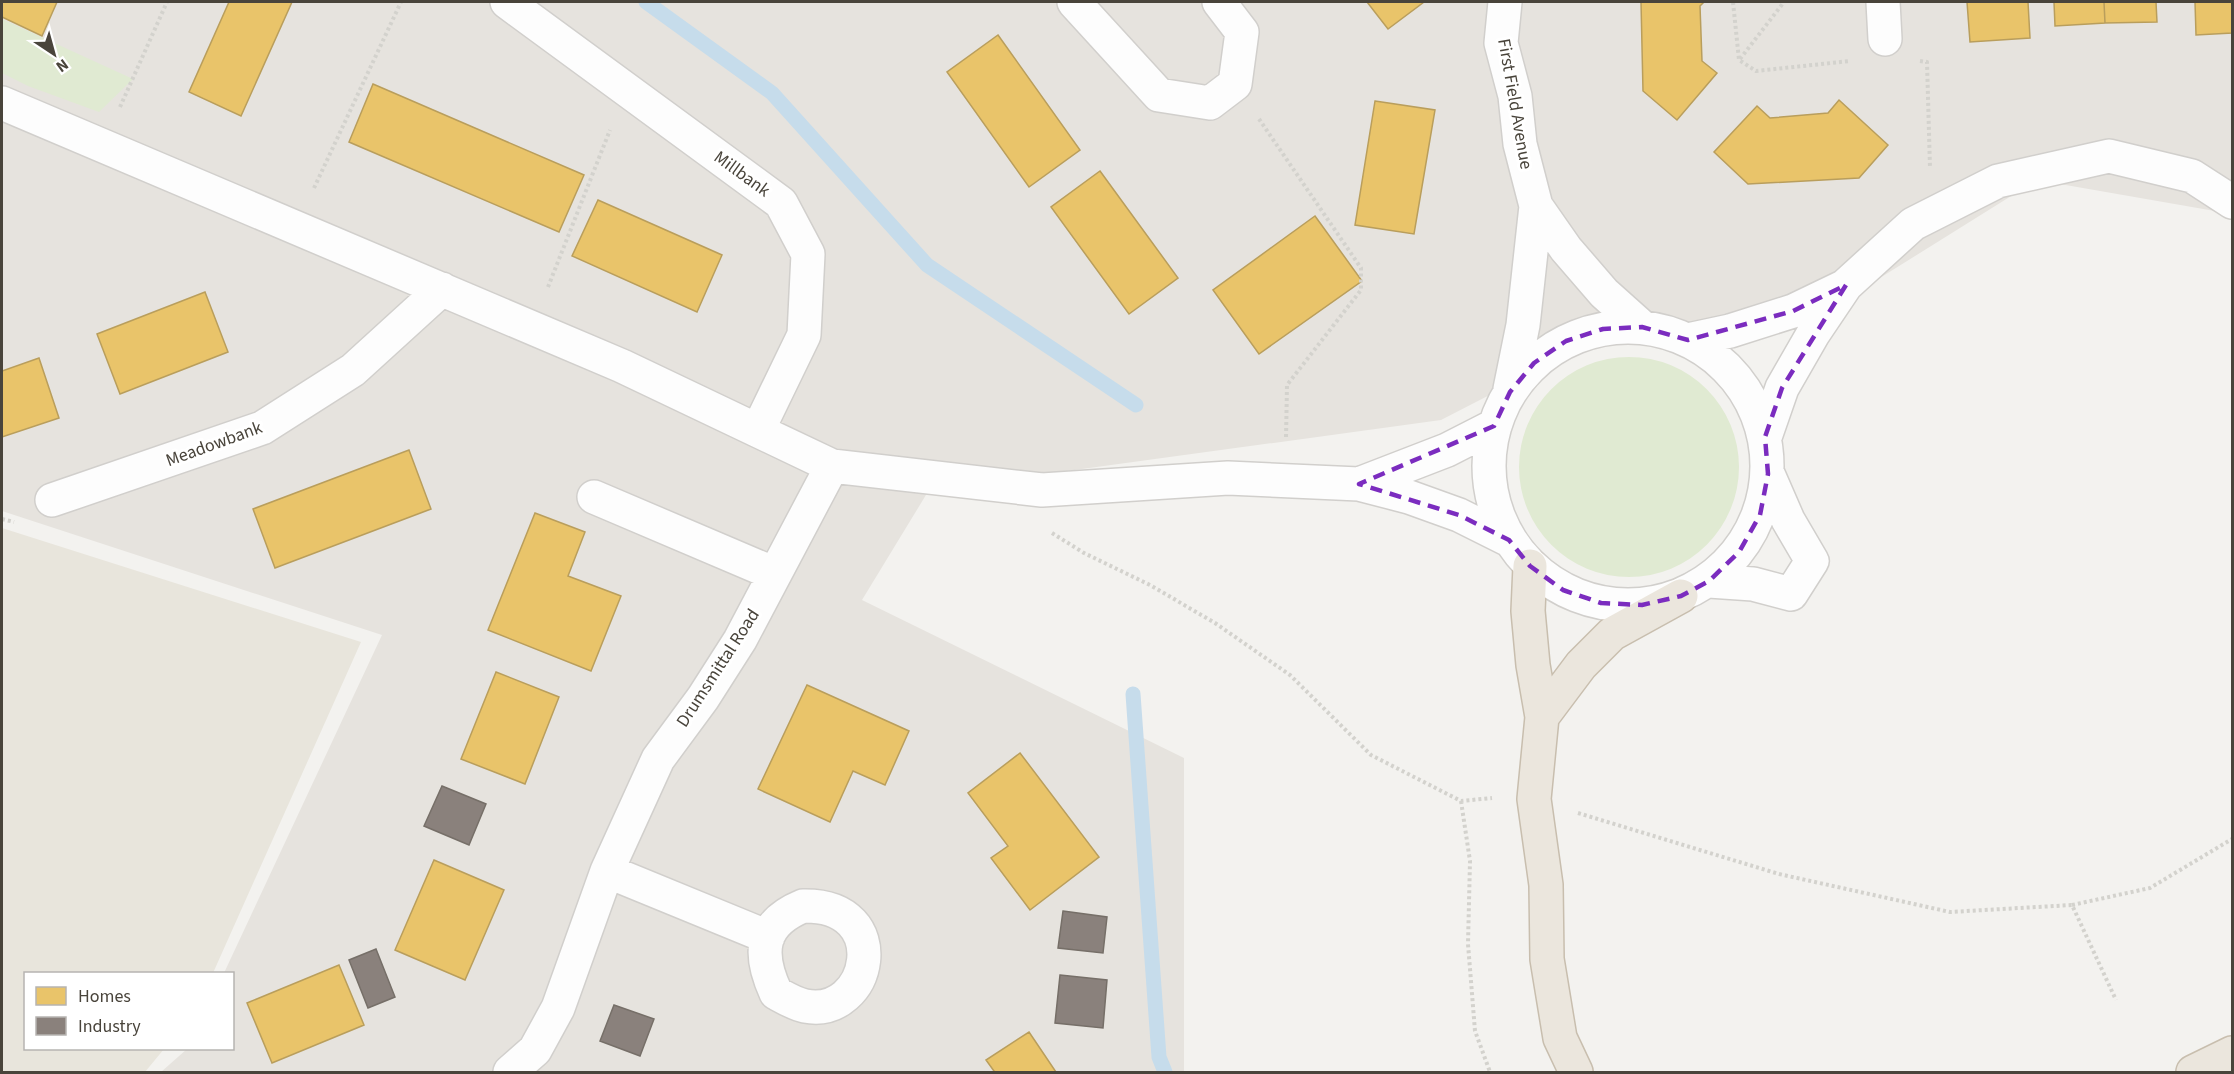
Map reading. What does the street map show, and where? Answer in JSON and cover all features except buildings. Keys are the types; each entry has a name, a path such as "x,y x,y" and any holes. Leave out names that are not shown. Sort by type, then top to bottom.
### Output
{"highway":[{"path":"1530,566 1528,611 1533,665 1542,717 1533,799 1546,885 1547,959 1560,1038 1576,1072"},
{"path":"1542,717 1581,665 1612,634 1695,588"},
{"path":"2193,1072 2232,1053"}],"street":[{"name":"Millbank","path":"507,2 781,203 808,254 804,335 758,430"},
{"path":"1074,2 1159,95 1210,103 1235,84 1242,32 1219,2"},
{"name":"First Field Avenue","path":"1505,2 1501,43 1515,96 1520,144 1536,206 1566,249 1604,293 1642,327"},
{"path":"1883,2 1885,39"},
{"path":"2,103 622,366 832,466 1042,490 1228,478 1359,484 1409,496 1459,515 1509,540"},
{"path":"1765,437 1782,388 1813,334 1846,285 1913,224 1932,214 1998,181 2109,156 2192,176 2232,202"},
{"name":"First Field Avenue","path":"1510,392 1523,326 1536,206"},
{"path":"1688,340 1730,331 1793,311 1846,285"},
{"name":"Meadowbank","path":"52,500 262,428 353,370 442,289"},
{"path":"1695,588 1739,552 1760,515 1768,474 1765,437 1750,397 1724,364 1688,340 1642,327 1603,328 1566,341 1534,363 1510,392 1494,426 1489,465 1494,504 1509,540 1530,566 1563,590 1601,603 1642,606 1695,588 1752,584 1791,594 1812,561 1788,520 1768,474"},
{"path":"1359,484 1448,450 1494,426"},
{"name":"Drumsmittal Road","path":"510,1072 535,1050 558,1008 607,871 658,759 703,698 740,640 832,466"},
{"path":"594,497 775,574"},
{"path":"607,871 768,936"}],"path":[{"path":"104,146 167,2"},
{"path":"297,227 401,2"},
{"path":"1733,2 1739,60"},
{"path":"1739,60 1784,2"},
{"path":"1885,39 1901,56 1927,62 1932,214"},
{"path":"1739,60 1756,71 1856,61"},
{"path":"1235,84 1361,268 1361,290 1287,385 1286,481"},
{"path":"532,327 611,127 631,92"},
{"path":"1042,490 1047,529 1084,553 1150,585 1215,623 1290,675 1371,755 1461,801 1470,861 1468,944 1475,1031 1490,1072"},
{"path":"1533,799 1779,874 1950,912 2072,905 2150,888 2232,839"},
{"path":"2072,905 2116,1000"}],"highlighted area":[{"path":"1846,285 1782,388 1765,437 1768,474 1760,515 1739,552 1709,581 1681,596 1642,605 1601,603 1563,590 1530,566 1509,540 1459,515 1359,484 1494,426 1510,392 1534,363 1566,341 1603,329 1642,327 1688,340 1793,311"}],"shaded area":[{"path":"2,2 2232,2 2232,214 2037,180 1798,329 1591,343 1441,420 929,490 862,600 1184,758 1184,1072 161,1072 186,1050 234,1050 234,972 224,972 382,635 2,511"},
{"path":"2,528 361,642 213,972 24,972 24,1050 163,1050 145,1072 2,1072"}],"green space":[{"path":"2,19 133,79 99,112 28,86 2,73"},
{"path":"1629,357 1661,362 1681,370 1699,382 1714,397 1726,415 1734,435 1739,467 1734,499 1726,519 1714,537 1699,552 1681,564 1661,572 1629,577 1597,572 1577,564 1559,552 1544,537 1532,519 1524,499 1519,467 1524,435 1532,415 1544,397 1559,382 1577,370 1597,362"}],"waterway":[{"path":"646,2 772,93 927,265 1136,405"},
{"path":"1133,694 1159,1057 1165,1072"}]}
